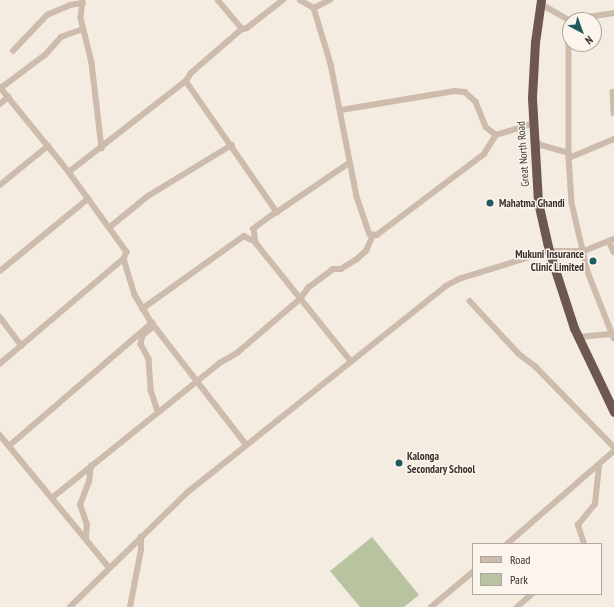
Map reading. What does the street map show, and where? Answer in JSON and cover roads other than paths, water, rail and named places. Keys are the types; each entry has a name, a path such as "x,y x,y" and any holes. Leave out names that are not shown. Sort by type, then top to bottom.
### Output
{"highway":[{"name":"Great North Road","path":"541,2 533,71 532,124 538,202 549,251 578,337 614,412"}],"street":[{"path":"218,0 242,29"},
{"path":"69,172 102,148 186,81 191,74 242,29 247,28 283,0"},
{"path":"300,0 314,8 331,64 341,110 349,163 365,223 373,235"},
{"path":"314,8 330,0"},
{"path":"13,51 47,15 70,5 83,2 82,29 92,63 102,148"},
{"path":"541,2 562,16"},
{"path":"602,15 614,13"},
{"path":"0,364 77,296 124,259 128,252 69,172 0,87 45,55 61,37 82,29"},
{"path":"569,52 569,156 572,203 588,272 613,336 578,337"},
{"path":"186,81 232,145 276,212"},
{"path":"341,110 454,91 465,92 476,102 486,127 496,135"},
{"path":"613,92 614,113"},
{"path":"0,104 8,97"},
{"path":"52,498 158,412 237,353 300,299 308,288 331,271 341,269 361,256 370,244 373,235 484,154 496,135 532,124"},
{"path":"533,140 541,145 569,156 614,139"},
{"path":"110,227 148,196 232,145"},
{"path":"0,185 48,146"},
{"path":"142,309 246,236 276,212 349,163"},
{"path":"0,271 88,199"},
{"path":"254,229 256,242"},
{"path":"246,236 256,242 350,360"},
{"path":"70,607 188,492 350,360 452,282 549,251 584,251 612,240 614,252"},
{"path":"124,259 142,309 246,444"},
{"path":"470,301 519,354 536,367 614,447"},
{"path":"0,317 22,346"},
{"path":"152,323 151,329 143,336 141,344 149,359 151,390 158,412"},
{"path":"9,446 152,323"},
{"path":"0,435 86,538 109,568"},
{"path":"508,543 614,451"},
{"path":"584,543 578,526 594,504 599,465"},
{"path":"86,538 87,525 80,505 89,482 91,466"},
{"path":"130,607 141,550 141,537"},
{"path":"431,607 472,573"},
{"path":"516,607 531,595"}],"place":[{"name":"Mahatma Ghandi","path":"490,203"},
{"name":"Mukuni Insurance Clinic Limited","path":"593,261"},
{"name":"Kalonga Secondary School","path":"399,463"}]}
